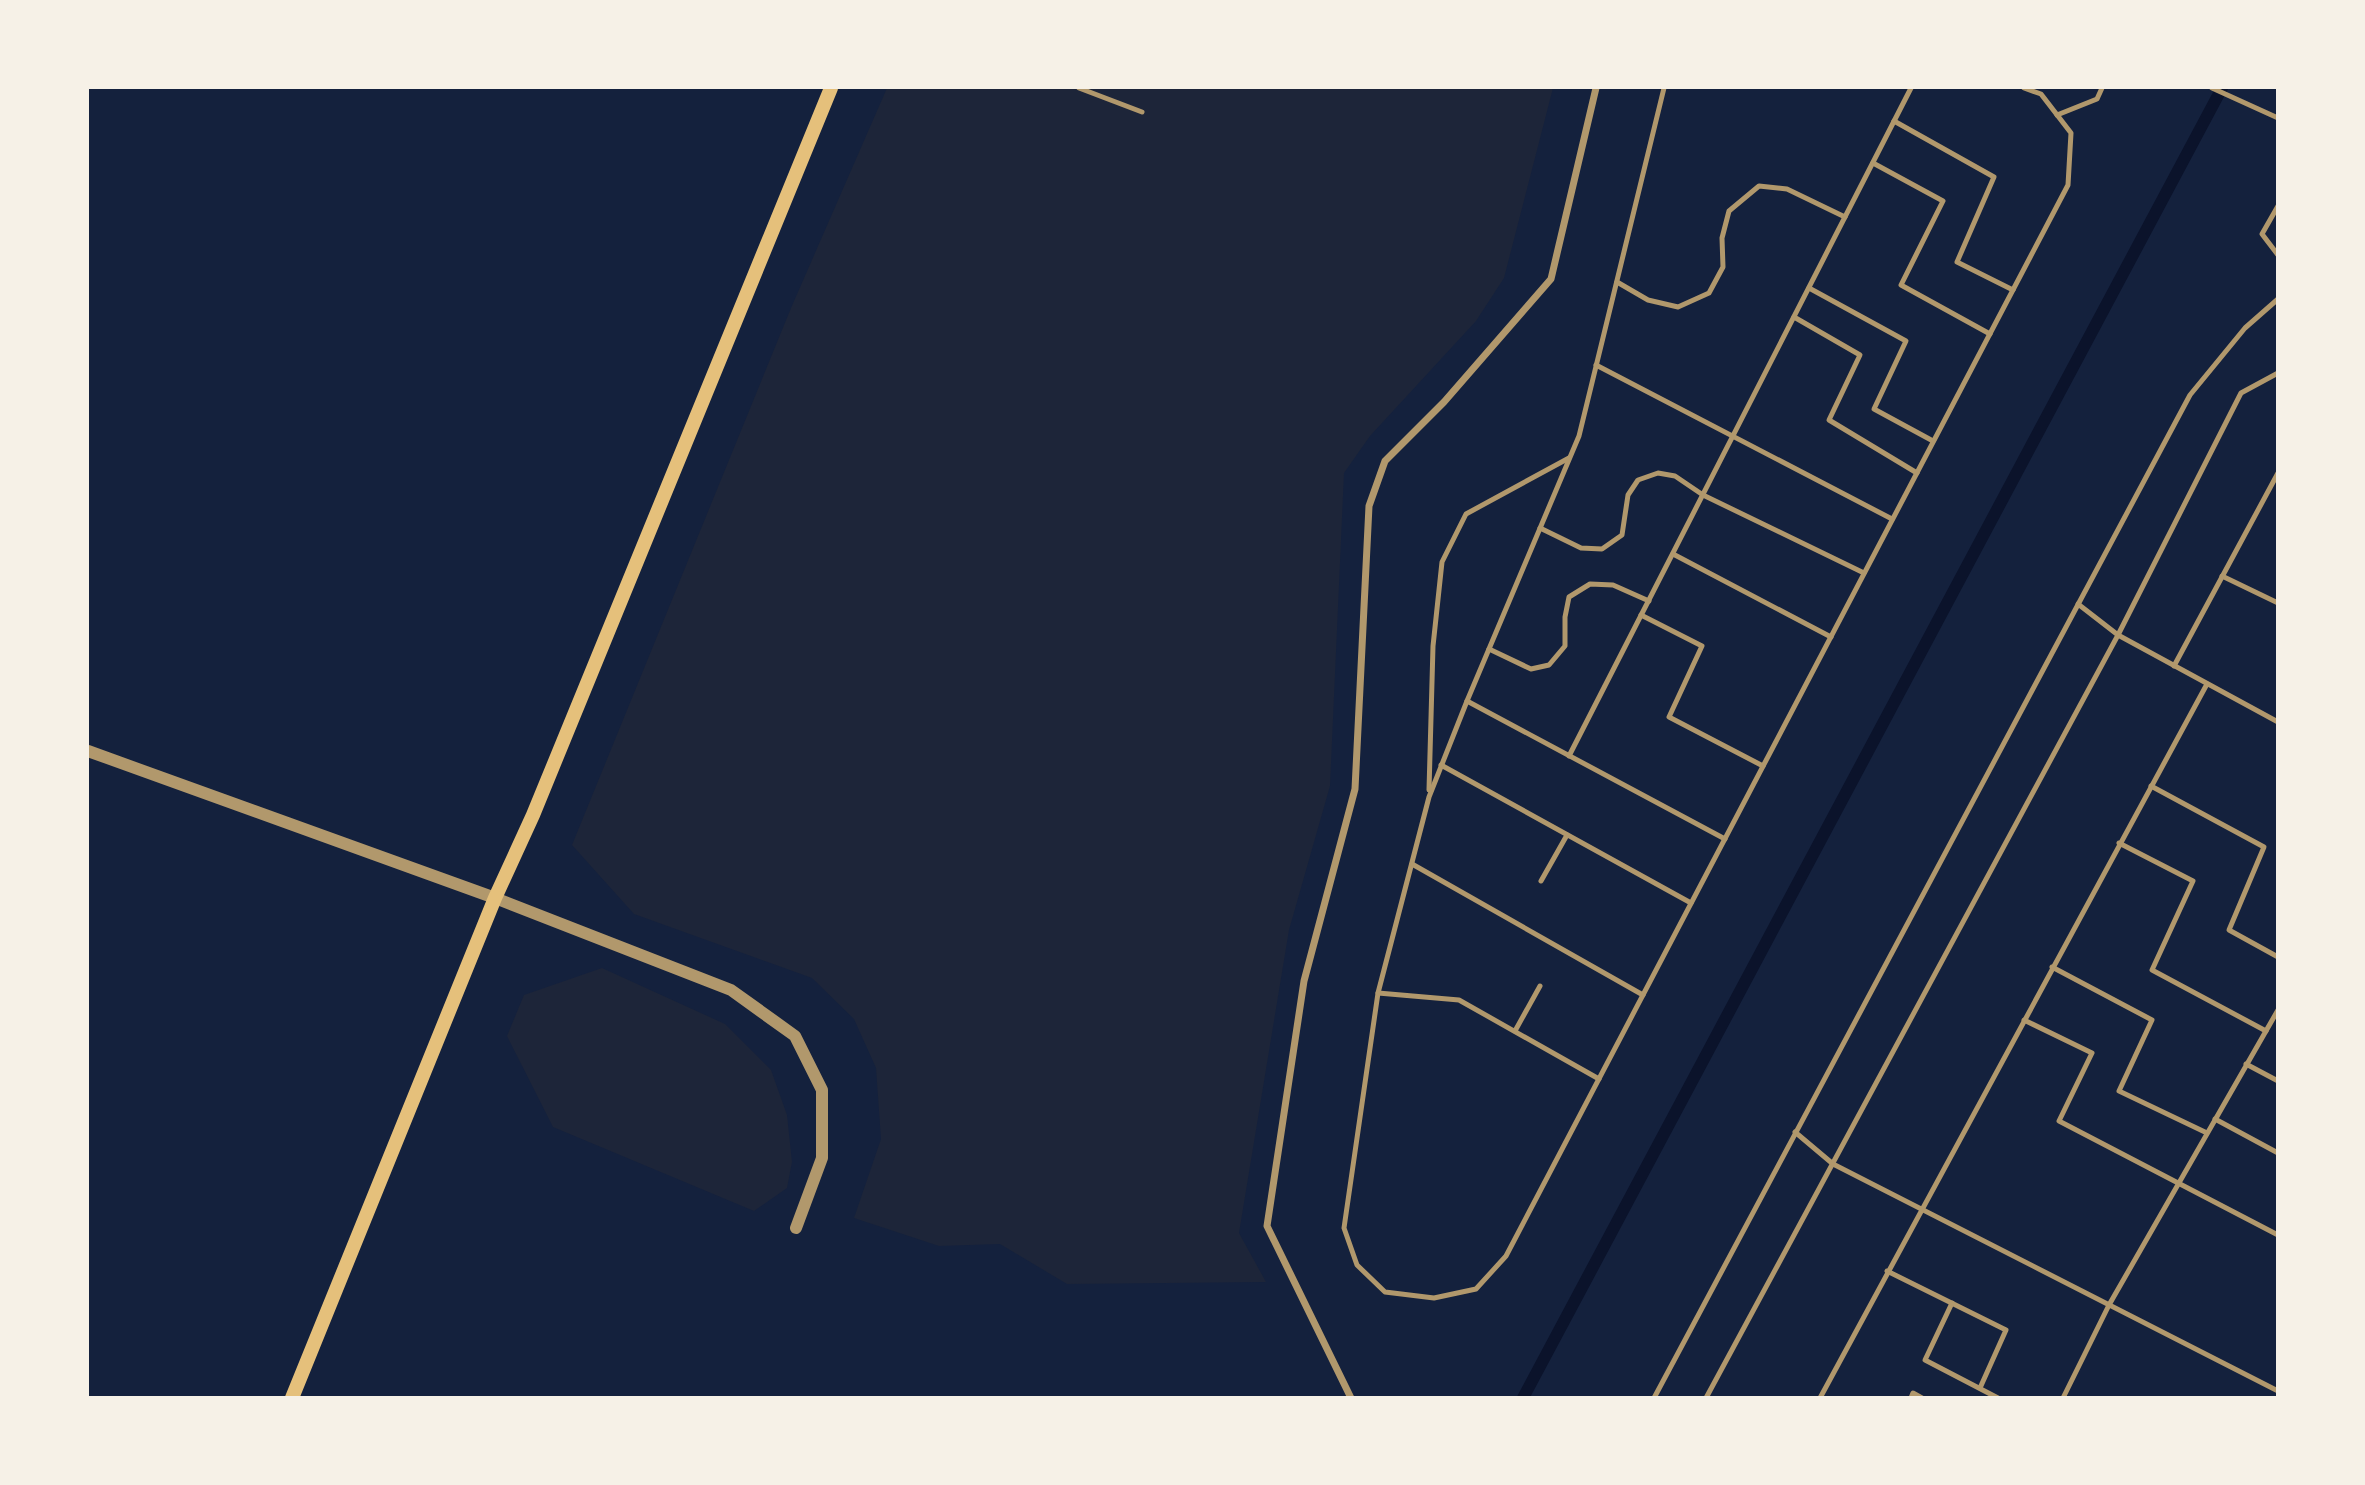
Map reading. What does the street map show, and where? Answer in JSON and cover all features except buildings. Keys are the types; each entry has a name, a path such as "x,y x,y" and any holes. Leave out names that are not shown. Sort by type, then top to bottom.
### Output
{"main road":[{"path":"292,1398 495,898 533,815 831,88"}],"street":[{"path":"1351,1398 1267,1226 1304,981 1355,789 1369,506 1385,461 1444,402 1550,279 1596,88"},
{"path":"88,751 495,898 731,990 795,1036 822,1090 822,1158 796,1228"}],"lane":[{"path":"1079,88 1142,112"},
{"path":"1664,88 1579,436 1429,797 1378,993 1345,1228 1357,1265 1385,1292 1434,1298 1476,1289 1506,1256 2068,185 2071,133 2041,94 2024,88"},
{"path":"1569,756 1911,88"},
{"path":"2057,115 2097,99 2102,88"},
{"path":"2212,88 2277,118"},
{"path":"1894,121 1994,177 1957,262 2013,290"},
{"path":"1873,163 1943,201 1901,285 1990,334"},
{"path":"1617,282 1648,300 1678,307 1709,293 1723,267 1721,239 1729,211 1759,186 1787,189 1845,217"},
{"path":"2277,206 2262,234 2277,255"},
{"path":"1809,288 1906,341 1874,409 1933,441"},
{"path":"1654,1398 2190,395 2245,328 2277,299"},
{"path":"1794,317 1860,355 1829,420 1917,473"},
{"path":"1596,365 1892,519"},
{"path":"1706,1398 2118,635 2241,393 2277,373"},
{"path":"1429,797 1433,646 1442,562 1466,513 1570,458"},
{"path":"1540,528 1581,548 1602,549 1622,535 1628,495 1638,480 1658,473 1675,476 1703,495 1864,573"},
{"path":"2174,666 2277,473"},
{"path":"1673,554 1831,637"},
{"path":"2222,576 2277,603"},
{"path":"1489,649 1531,669 1549,665 1565,646 1565,617 1569,597 1590,584 1613,584 1649,601"},
{"path":"2078,604 2118,635 2277,722"},
{"path":"1641,615 1702,646 1670,717 1763,766"},
{"path":"1820,1398 2207,684"},
{"path":"1467,701 1725,839"},
{"path":"1441,765 1691,903"},
{"path":"2151,786 2264,847 2229,930 2277,957"},
{"path":"1541,881 1567,835"},
{"path":"2119,843 2193,881 2152,970 2266,1031"},
{"path":"1412,864 1643,995"},
{"path":"2052,967 2152,1020 2119,1091 2207,1133"},
{"path":"1516,1031 1540,986"},
{"path":"1378,993 1459,1000 1599,1079"},
{"path":"2063,1398 2109,1305 2277,1010"},
{"path":"2024,1020 2092,1053 2059,1121 2277,1235"},
{"path":"2246,1064 2277,1081"},
{"path":"2215,1119 2277,1153"},
{"path":"1795,1132 1833,1164 2277,1391"},
{"path":"1887,1271 2006,1330 1980,1388"},
{"path":"1952,1303 1925,1360 1998,1398"},
{"path":"1911,1398 1913,1393 1922,1398"}],"shaded area":[{"path":"887,88 1553,88 1504,278 1476,321 1370,436 1344,473 1330,786 1289,930 1239,1233 1266,1282 1067,1284 1000,1244 939,1246 854,1218 881,1139 876,1068 854,1019 812,978 634,914 572,845 791,308"},
{"path":"602,968 725,1024 771,1070 787,1115 792,1162 787,1188 754,1211 553,1127 507,1036 524,995"}],"waterway":[{"path":"1523,1398 2222,88"}]}
